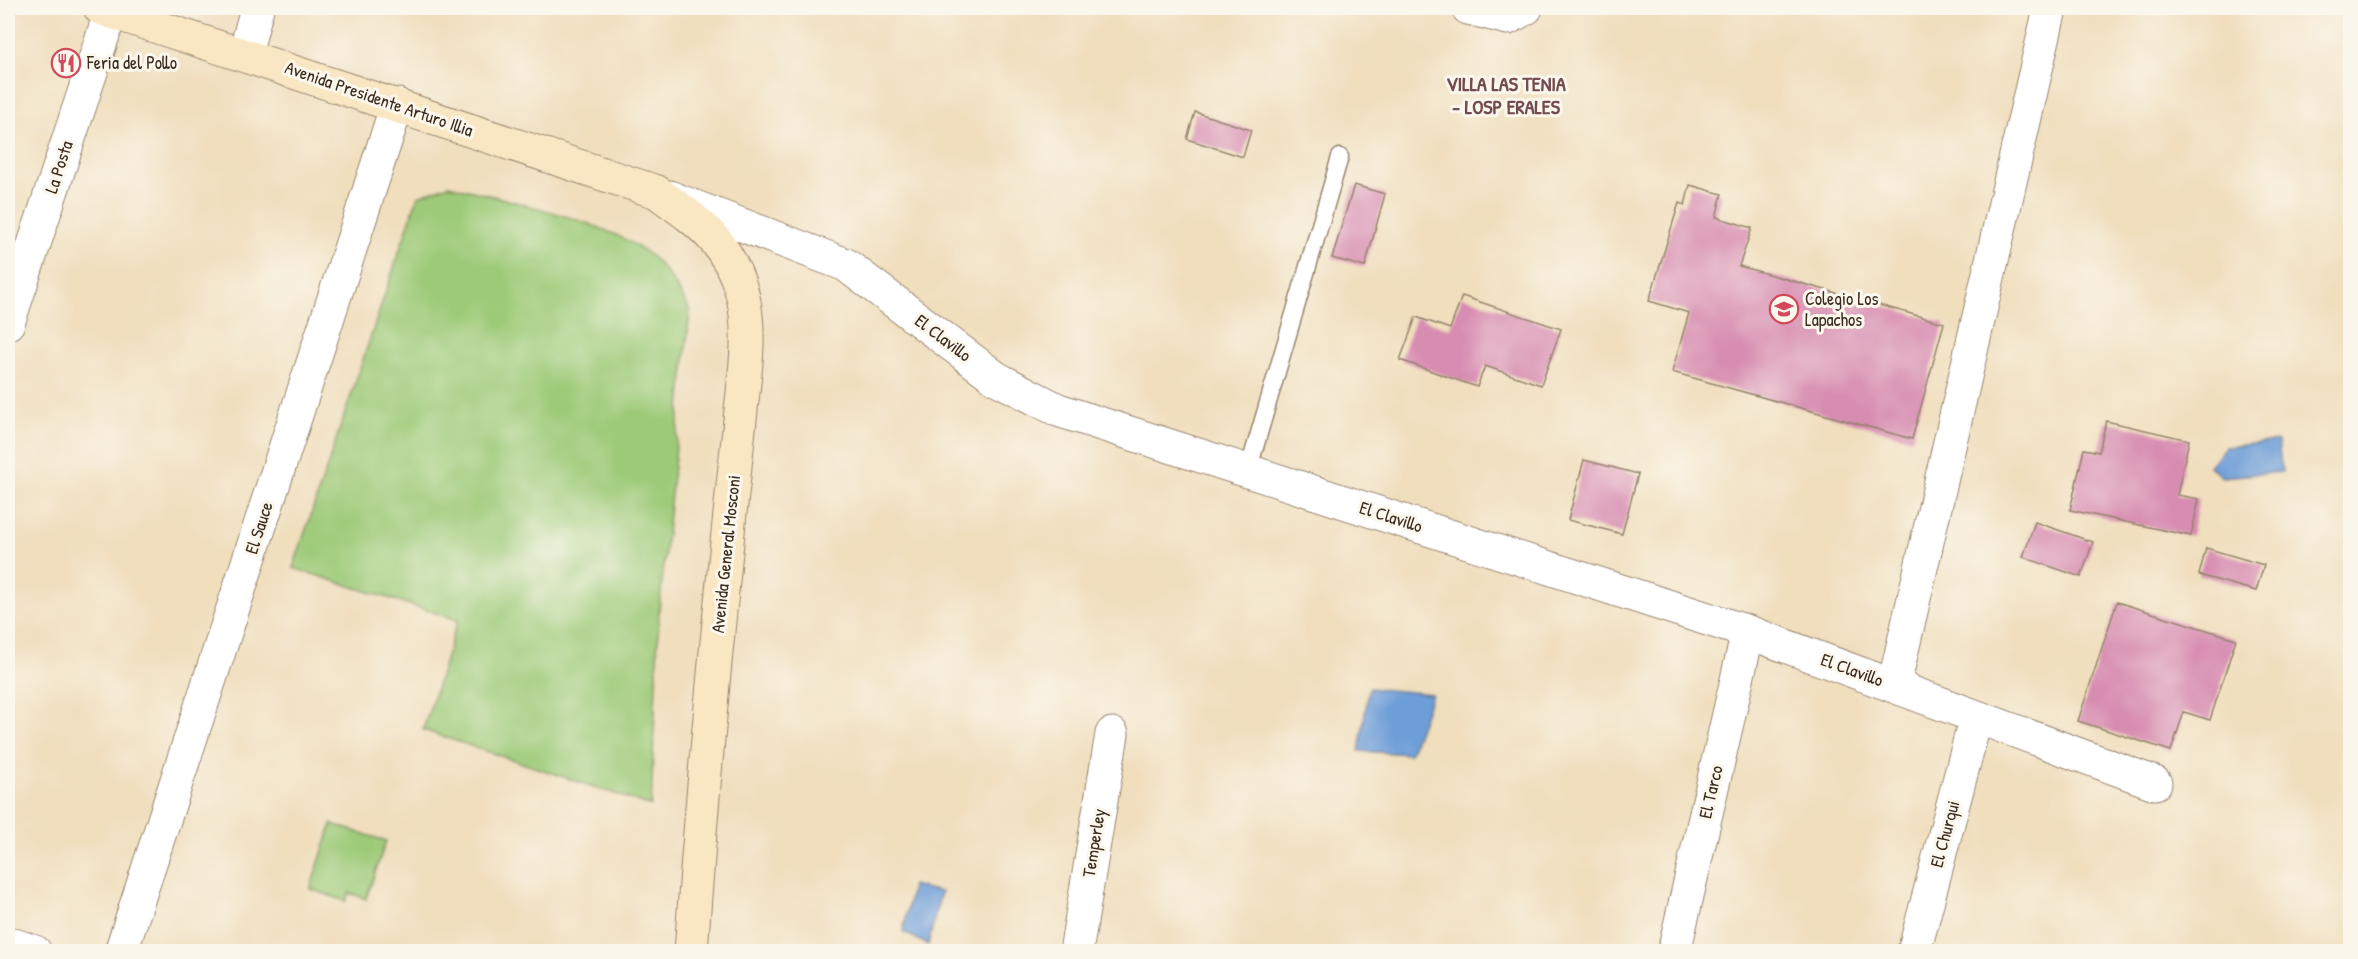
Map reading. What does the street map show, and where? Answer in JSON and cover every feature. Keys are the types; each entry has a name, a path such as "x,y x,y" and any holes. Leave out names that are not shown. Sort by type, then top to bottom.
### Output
{"main road":[{"name":"Avenida Presidente Arturo Illia","path":"106,9 657,192"},
{"name":"Avenida General Mosconi","path":"657,192 705,227 719,242 735,271 746,318 745,374 710,701 691,951"}],"street":[{"path":"245,54 257,8"},
{"path":"1468,8 1508,18 1526,8"},
{"name":"La Posta","path":"8,323 106,9"},
{"path":"1894,685 2049,13"},
{"name":"El Sauce","path":"121,951 397,105"},
{"name":"El Clavillo","path":"657,192 846,265 996,378 1058,410 1748,632 2155,783"},
{"name":"El Tarco","path":"1674,951 1748,632"},
{"name":"El Churqui","path":"1914,951 1976,717"},
{"name":"Temperley","path":"1077,951 1112,734"},
{"path":"8,943 35,951"}],"lane":[{"path":"1248,471 1340,157"}],"green space":[{"path":"449,185 557,213 613,234 636,246 654,259 665,271 690,311 659,611 651,806 423,730 458,620 293,568 418,196"},
{"path":"332,824 386,841 366,899 349,893 346,901 310,889"}],"water":[{"path":"2278,441 2282,472 2222,477 2209,466 2225,447"},
{"path":"1369,688 1432,694 1410,754 1359,751"},
{"path":"912,885 941,892 928,945 903,932"}],"building":[{"path":"1195,112 1251,130 1243,157 1187,139"},
{"path":"1354,185 1385,194 1365,267 1332,258"},
{"name":"Colegio Los Lapachos","path":"1690,185 1722,194 1716,217 1752,228 1739,266 1944,323 1912,439 1672,372 1689,313 1649,301 1679,203 1685,205"},
{"path":"1462,296 1561,329 1541,385 1485,366 1477,387 1400,360 1416,317 1450,329"},
{"path":"2106,421 2189,440 2177,495 2199,499 2191,536 2070,510 2084,449 2099,452"},
{"path":"1584,460 1638,474 1622,534 1568,520"},
{"path":"2035,522 2093,542 2081,577 2023,557"},
{"path":"2206,548 2264,565 2256,591 2199,575"},
{"path":"2117,602 2236,639 2210,720 2184,712 2171,751 2078,721"}],"place":[{"name":"Feria del Pollo","path":"66,63"},
{"name":"Colegio Los Lapachos","path":"1784,309"}],"district":[{"name":"VILLA LAS TENIA - LOSP ERALES","path":"1506,96"}]}
